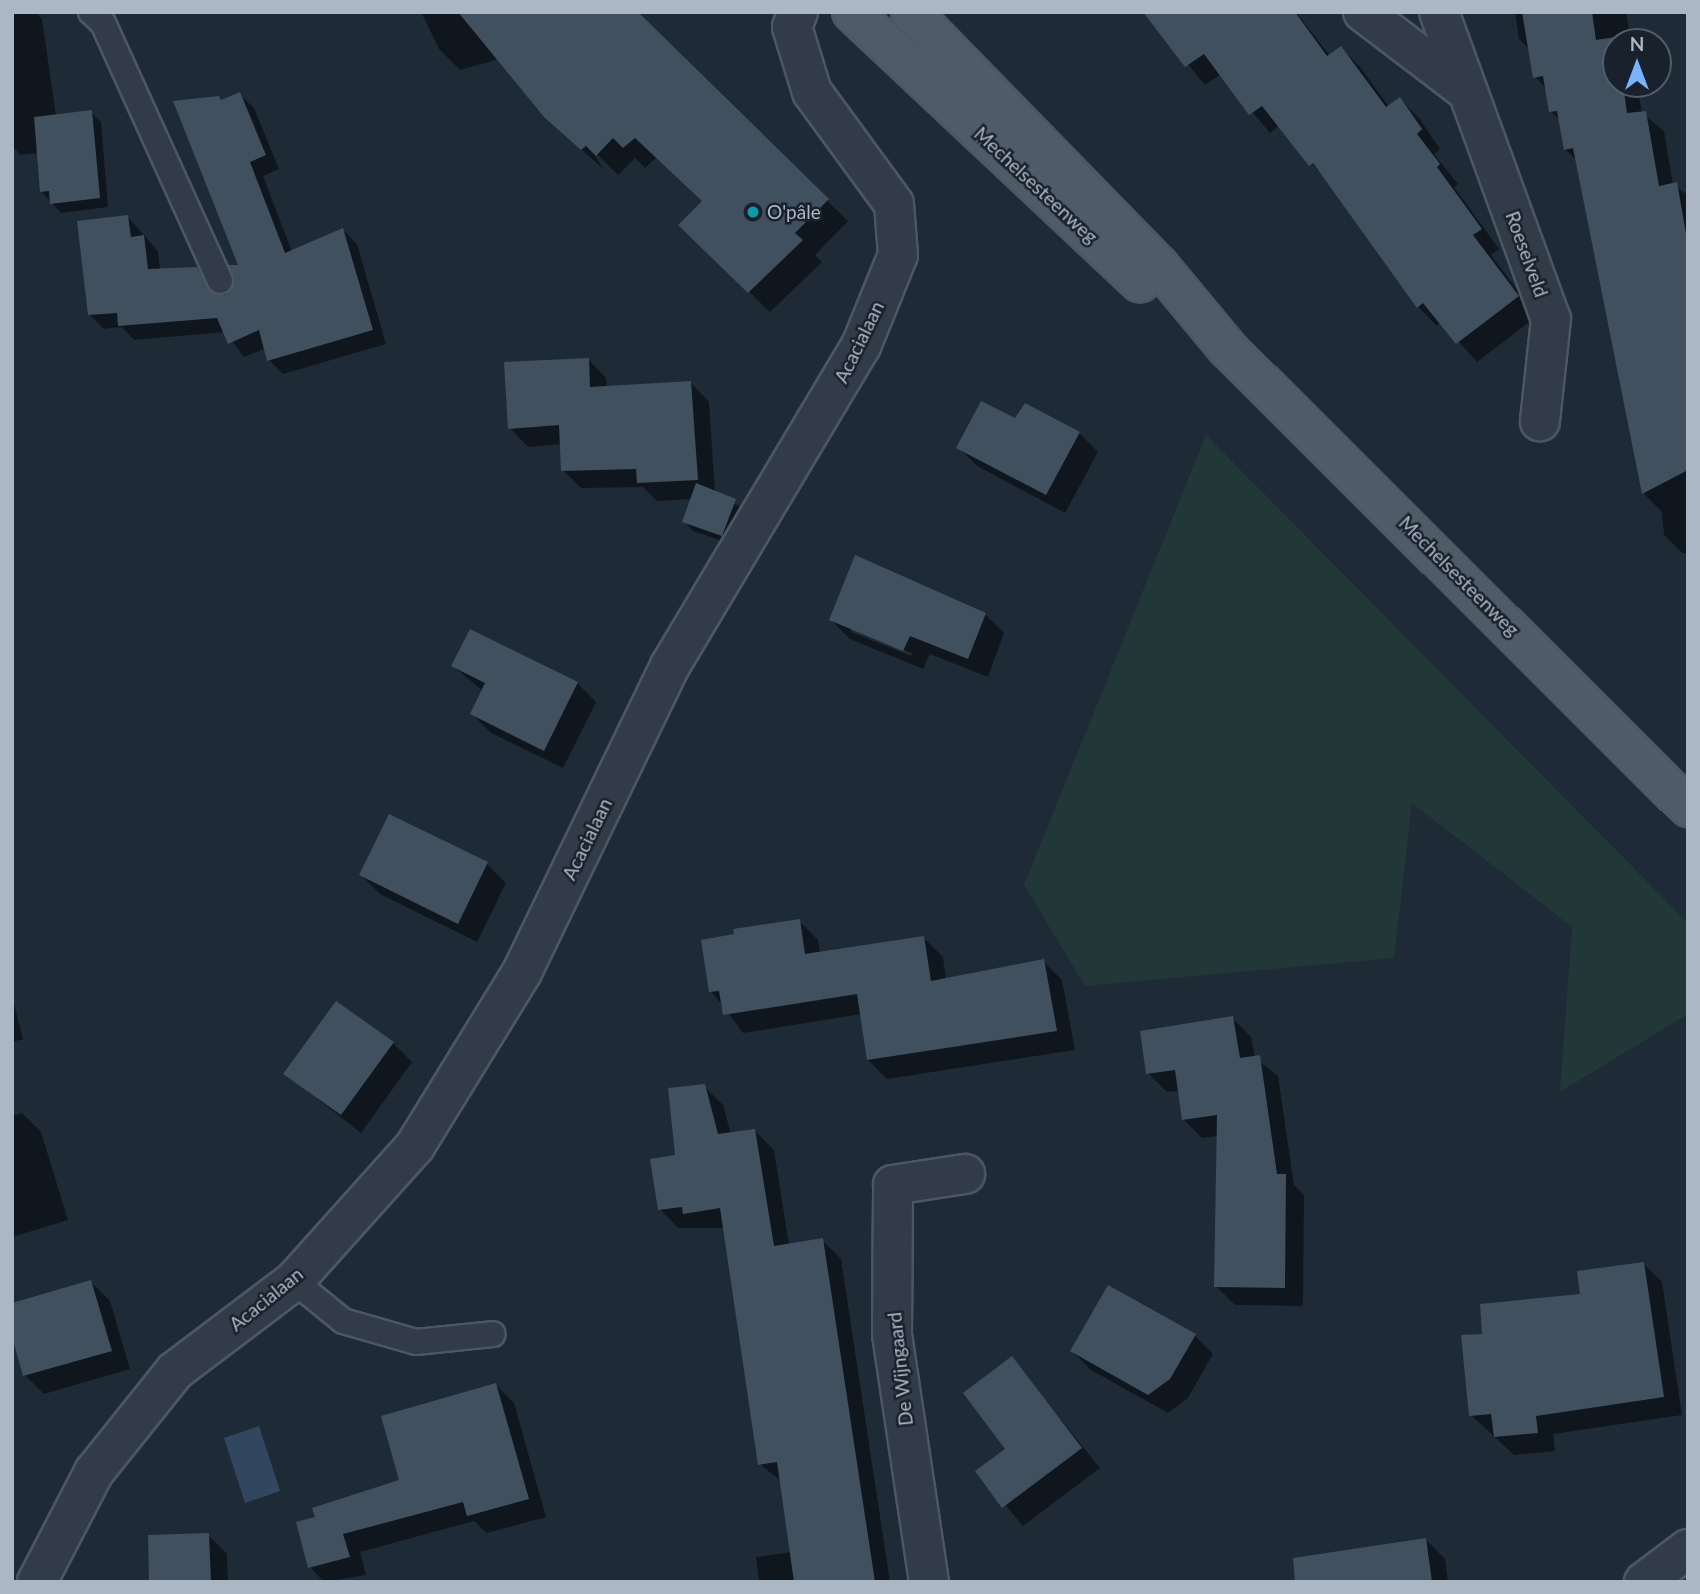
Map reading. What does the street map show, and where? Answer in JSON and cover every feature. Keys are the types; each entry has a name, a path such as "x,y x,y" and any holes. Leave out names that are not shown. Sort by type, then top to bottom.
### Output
{"main road":[{"name":"Mechelsesteenweg","path":"852,12 1142,284 1228,349"},
{"name":"Mechelsesteenweg","path":"911,12 1159,267 1228,349 1688,807"}],"street":[{"name":"Acacialaan","path":"37,1582 94,1472 175,1371 294,1281 415,1146 522,972 670,666 861,346 898,256 894,204 812,92 792,27 798,12"},
{"path":"1363,12 1468,92"},
{"name":"Roeselveld","path":"1439,12 1551,319 1540,421"},
{"name":"De Wijngaard","path":"929,1582 892,1334 893,1185 965,1174"},
{"path":"1644,1582 1688,1549"}],"lane":[{"path":"91,12 103,23 220,281"},
{"path":"294,1281 343,1321 416,1342 493,1334"}],"green space":[{"path":"1206,435 1688,923 1688,1014 1560,1092 1572,927 1412,803 1394,958 1085,986 1024,885"}],"water":[{"path":"259,1426 280,1491 245,1503 224,1438"}],"building":[{"path":"458,12 638,12 829,199 795,233 803,240 748,293 678,225 702,201 635,138 623,148 613,138 596,156 586,146 581,150 544,117"},
{"path":"1143,12 1295,12 1327,56 1341,46 1386,107 1400,97 1422,129 1417,134 1440,164 1437,167 1482,229 1473,235 1519,296 1456,344 1423,303 1417,308 1313,163 1309,166 1262,106 1249,115 1204,54 1185,67"},
{"path":"1522,12 1592,12 1596,40 1602,39 1602,98 1625,98 1627,113 1646,111 1659,186 1677,182 1688,245 1688,470 1642,494 1573,148 1564,150 1557,111 1549,112 1543,76 1533,78"},
{"path":"240,92 266,155 250,162 285,253 343,228 373,330 267,361 259,330 228,344 217,318 118,326 117,313 88,315 77,221 128,215 131,237 144,235 148,269 197,267 212,293 225,295 232,289 229,265 238,265 173,101 219,96 221,100"},
{"path":"92,110 100,198 50,204 49,191 40,192 34,117"},
{"path":"589,358 590,387 691,381 698,480 637,483 636,469 561,471 559,425 508,429 504,362"},
{"path":"981,401 1015,418 1025,403 1080,432 1046,495 956,448"},
{"path":"696,483 736,499 722,536 682,522"},
{"path":"855,555 986,613 968,659 910,636 903,651 829,620"},
{"path":"470,629 578,682 544,751 470,714 485,683 451,666"},
{"path":"389,814 488,862 458,924 359,875"},
{"path":"800,919 805,954 924,936 931,981 1044,959 1057,1031 867,1060 857,994 723,1015 719,991 709,992 701,940 734,934 733,929"},
{"path":"336,1001 394,1042 341,1115 283,1074"},
{"path":"1233,1016 1240,1058 1260,1055 1277,1174 1286,1174 1285,1288 1214,1287 1217,1115 1182,1120 1175,1070 1146,1074 1140,1031"},
{"path":"705,1084 718,1134 755,1129 774,1246 823,1238 875,1582 794,1582 777,1462 758,1465 720,1208 683,1214 682,1207 658,1210 650,1159 675,1155 668,1088"},
{"path":"1644,1262 1664,1397 1536,1416 1538,1433 1494,1437 1491,1414 1469,1416 1461,1335 1482,1334 1480,1304 1580,1294 1577,1271"},
{"path":"91,1280 112,1351 23,1376 12,1337 12,1303"},
{"path":"1108,1285 1196,1334 1170,1379 1148,1395 1070,1351"},
{"path":"1012,1356 1082,1448 1002,1508 975,1471 1005,1449 963,1393"},
{"path":"496,1383 529,1499 467,1516 463,1502 343,1534 350,1557 308,1568 296,1522 315,1517 312,1508 399,1480 381,1416"},
{"path":"209,1533 211,1582 149,1582 148,1535"},
{"path":"1426,1538 1432,1582 1295,1582 1293,1558"}],"place":[{"name":"O'pâle","path":"753,212"}]}
